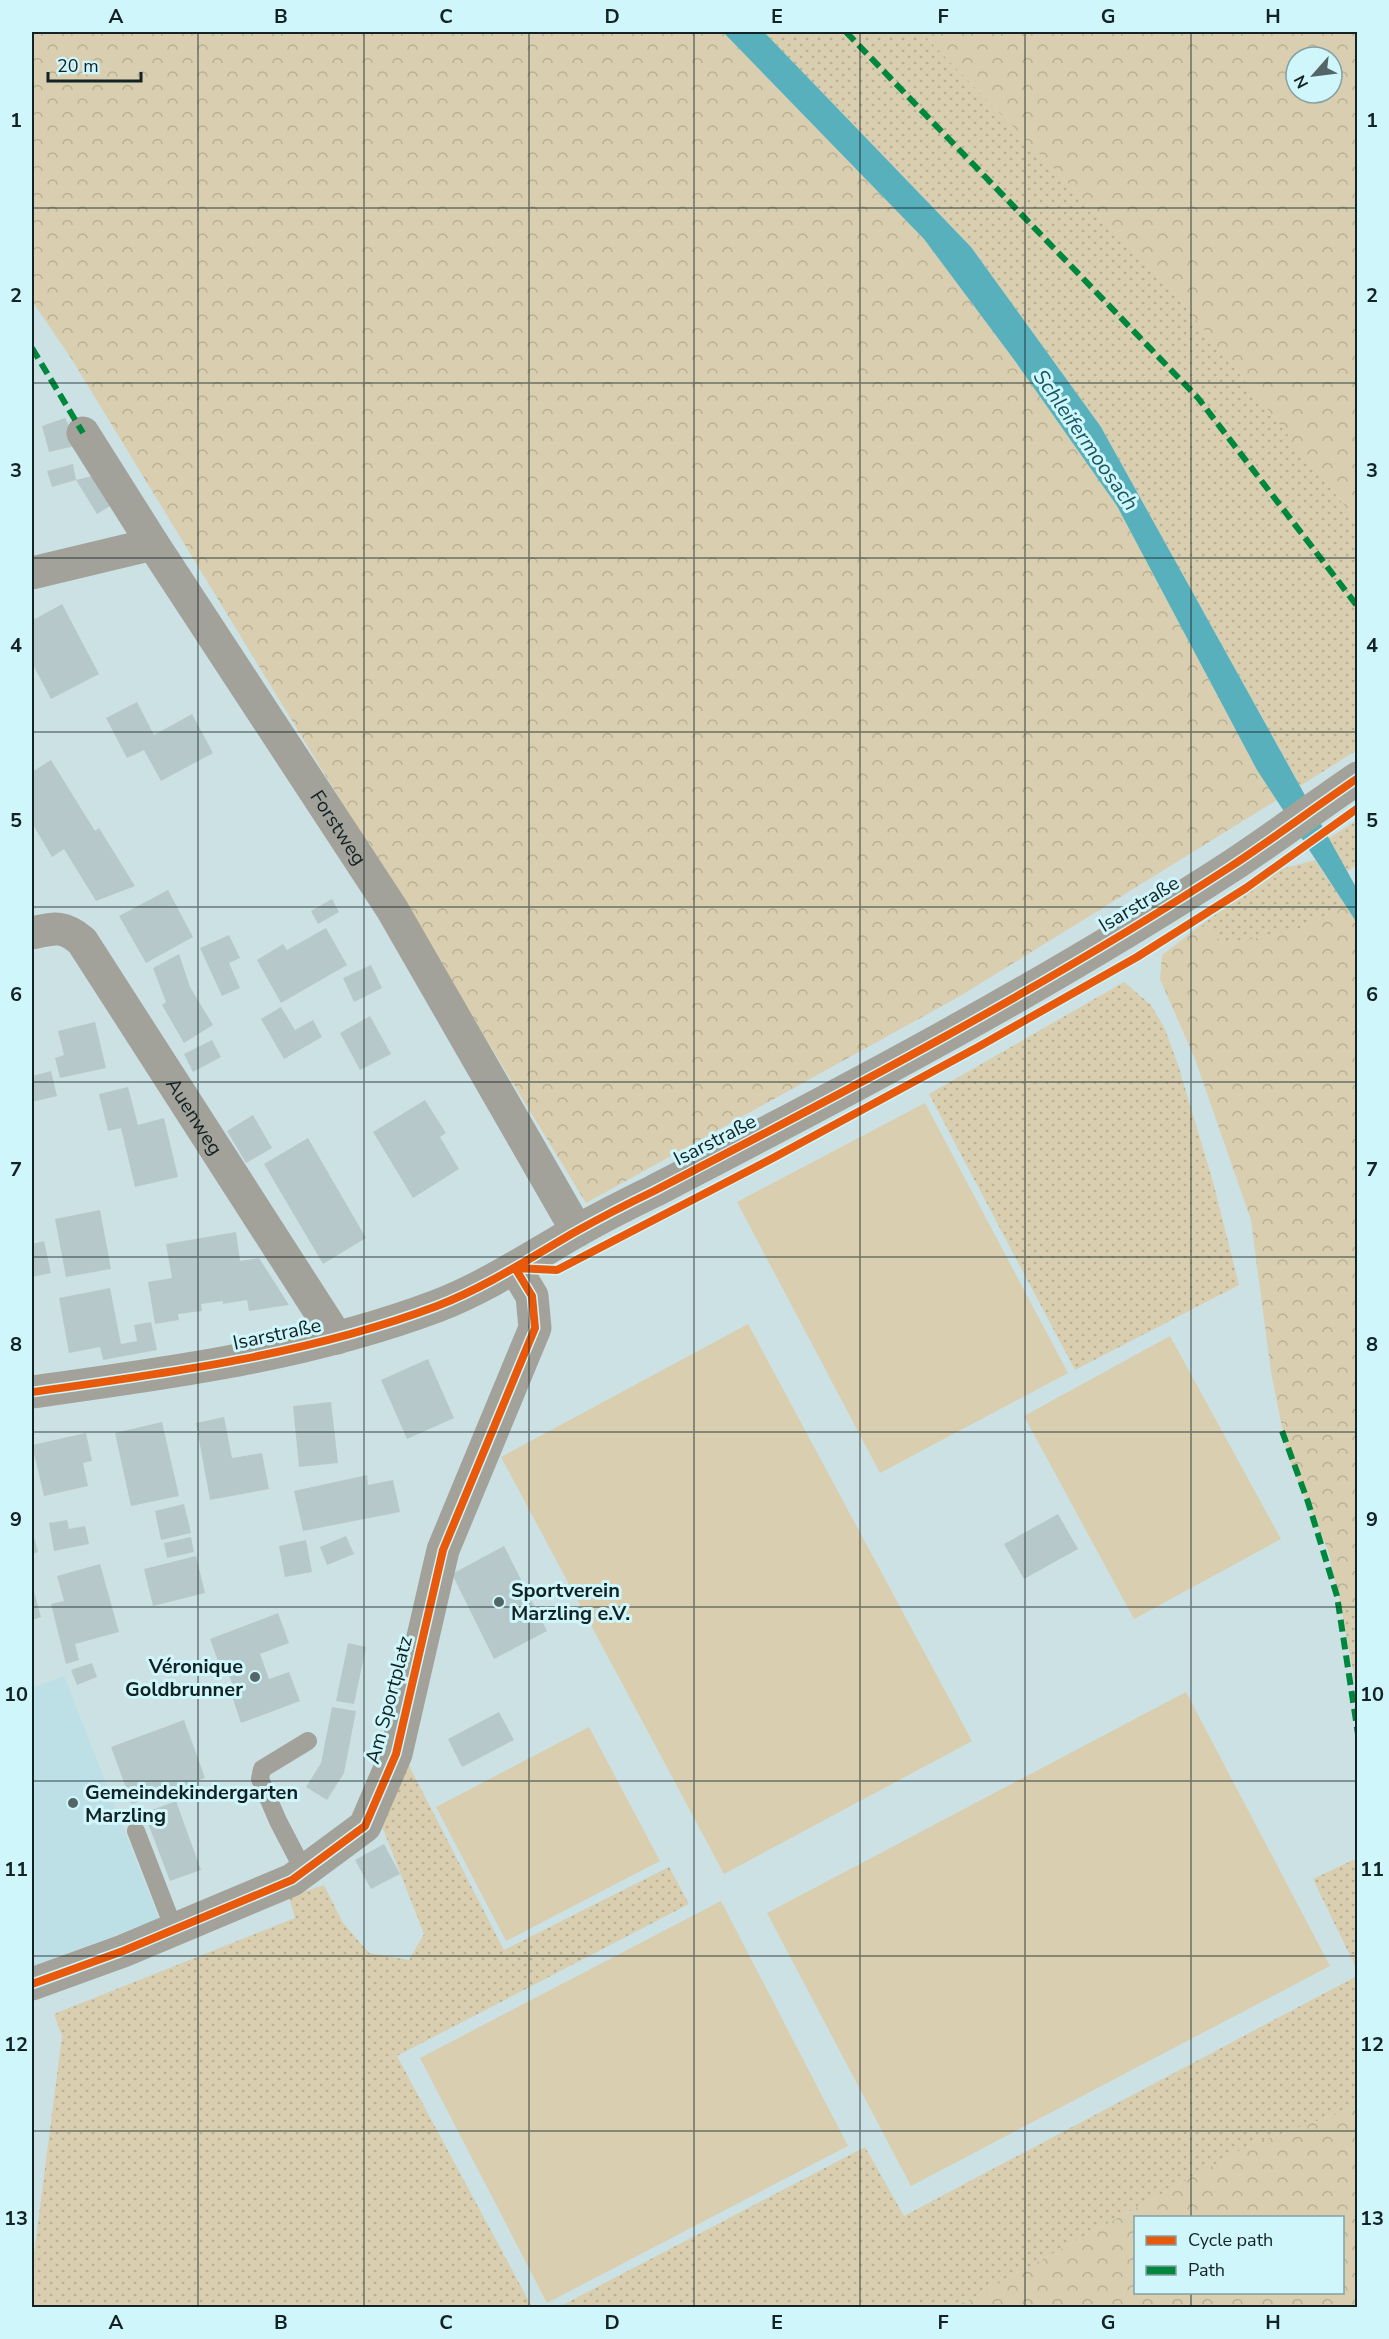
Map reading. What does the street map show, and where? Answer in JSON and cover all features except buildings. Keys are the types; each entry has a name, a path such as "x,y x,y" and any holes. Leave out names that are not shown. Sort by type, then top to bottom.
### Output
{"street":[{"name":"Forstweg","path":"83,433 392,909 578,1231"},
{"path":"32,573 153,544"},
{"name":"Isarstraße","path":"32,1392 233,1361 337,1338 439,1305 515,1268 578,1231 799,1116 1120,936 1232,866 1358,778"},
{"name":"Auenweg","path":"32,933 51,928 69,930 82,941 337,1338"},
{"name":"Am Sportplatz","path":"32,1984 292,1880 365,1826 396,1754 443,1550 535,1328 532,1296 515,1268"}],"lane":[{"path":"304,1871 278,1821 260,1779 262,1769 308,1741"},
{"path":"136,1831 174,1929"}],"shaded area":[{"name":"Gemeindekindergarten Marzling","path":"64,1676 159,1919 32,1966 32,1688"}],"green space":[{"path":"32,32 723,32 924,239 1015,361 1117,506 1257,770 1277,800 960,996 586,1203 71,358 32,301"},
{"path":"764,32 921,32 1174,292 1357,521 1357,750 1300,786 1101,427 971,247"},
{"path":"921,32 1357,32 1357,521 1174,292"},
{"path":"1357,820 1357,865 1346,872 1328,839"},
{"path":"1315,860 1346,906 1300,928 1226,945 1202,924 1281,869"},
{"path":"1346,906 1357,923 1357,1607 1342,1611 1328,1550 1288,1457 1271,1372 1251,1220 1195,1059 1160,979 1162,955 1202,924 1226,945 1300,928"},
{"path":"1124,982 1151,1005 1165,1029 1213,1182 1239,1285 1075,1370 929,1094"},
{"path":"925,1103 1068,1373 880,1473 737,1202"},
{"path":"748,1324 972,1741 724,1874 501,1457"},
{"path":"1170,1336 1281,1539 1134,1619 1024,1416"},
{"path":"1358,1607 1357,1694 1342,1611"},
{"path":"1186,1692 1330,1966 911,2186 767,1913"},
{"path":"589,1727 660,1861 506,1941 436,1807"},
{"path":"405,1758 504,1950 669,1867 689,1904 397,2056 532,2307 44,2307 32,2305 32,2254 34,2254 62,2036 54,2014 295,1918 289,1897 324,1885 343,1923 369,1953 409,1960 424,1934 380,1821"},
{"path":"1357,1858 1357,1970 1313,1879"},
{"path":"721,1901 848,2146 547,2303 420,2058"},
{"path":"1357,1976 1357,2107 1252,2144 967,2301 951,2307 557,2308 865,2147 904,2216"},
{"path":"1357,2107 1357,2307 951,2307 967,2301 1252,2144"}],"water":[{"name":"Schleifermoosach","path":"723,32 764,32 971,247 1101,427 1357,889 1357,923 1257,770 1117,506 1015,361 924,239"}],"marked path":[{"path":"846,32 1198,398 1358,607"},
{"path":"32,348 83,433"},
{"path":"1282,1431 1308,1502 1337,1596 1358,1734"}],"cycle path":[{"path":"32,1392 186,1369 288,1350 388,1323 437,1306 473,1290 604,1216 873,1076 1018,996 1230,867 1358,778"},
{"path":"515,1268 557,1270 773,1158 978,1047 1137,957 1246,888 1358,808"},
{"path":"32,1984 123,1951 292,1880 365,1826 396,1754 443,1550 535,1328 532,1296 515,1268"}],"place":[{"name":"Sportverein Marzling e.V.","path":"499,1602"},
{"name":"Véronique Goldbrunner","path":"255,1677"},
{"name":"Gemeindekindergarten Marzling","path":"73,1803"}]}
